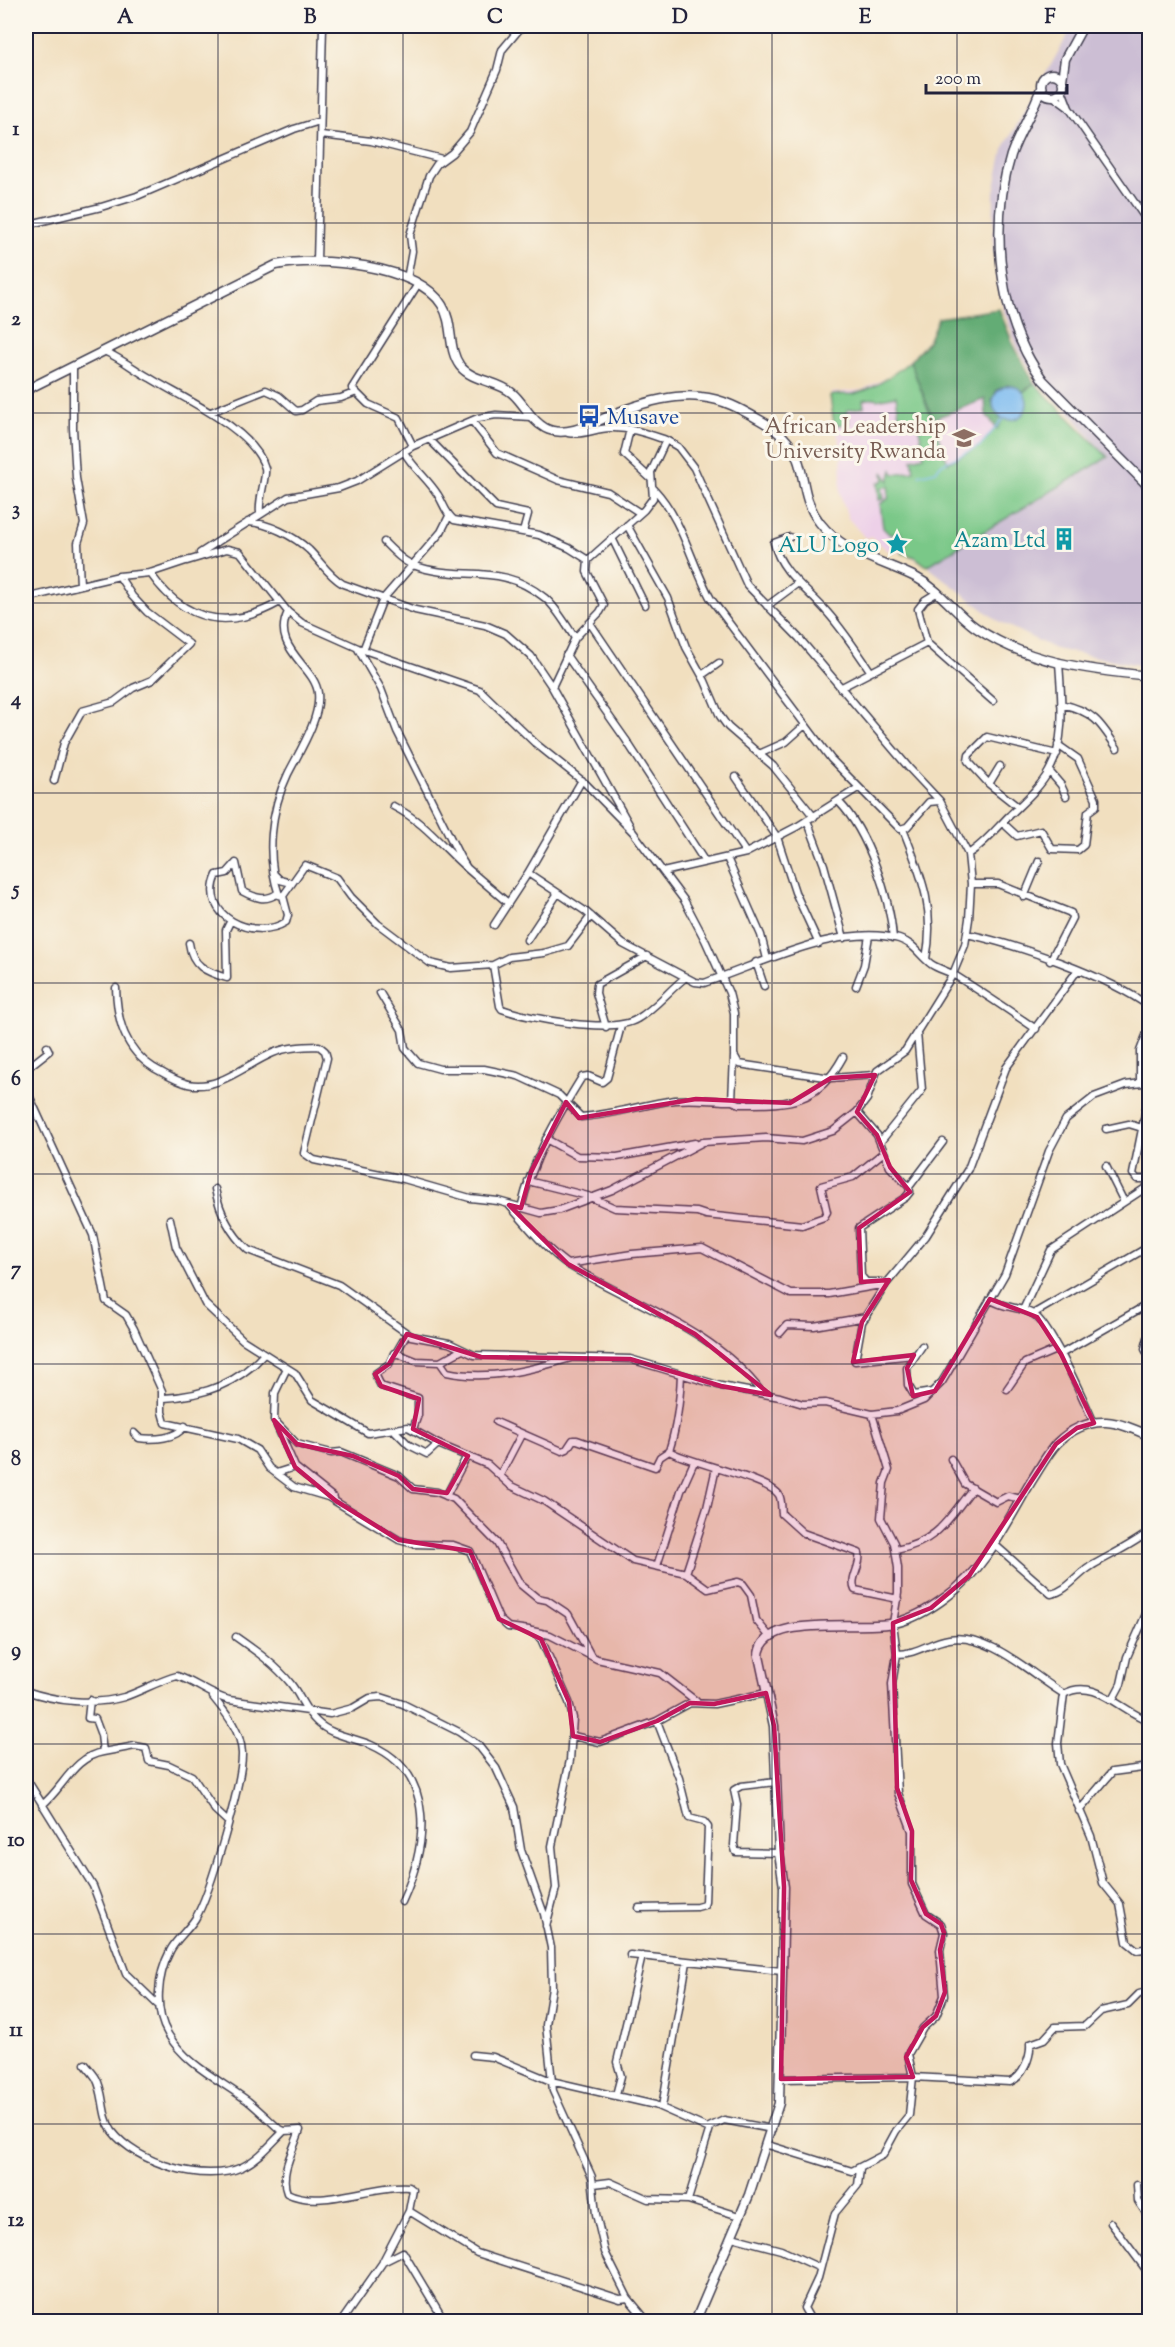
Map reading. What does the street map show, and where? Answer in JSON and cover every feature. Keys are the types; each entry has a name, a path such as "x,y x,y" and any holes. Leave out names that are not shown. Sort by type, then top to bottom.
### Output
{"main road":[{"path":"1083,26 1065,59 1041,81 1033,112 1012,153 1001,202 1003,271 1017,330 1043,380 1149,488"},
{"path":"1033,112 1062,90 1065,59"},
{"path":"1050,74 1057,75 1062,80"},
{"path":"1041,88 1052,96"},
{"path":"26,390 106,352 256,274 297,260 389,272 418,284 437,298 444,308 451,327 452,351 459,364 471,375 512,393 531,417 547,430 565,432 625,409 671,398 700,397 729,403 766,424 791,444 800,459 811,507 828,533 842,544 918,579 938,592 975,626 1019,651 1059,662 1149,676"},
{"path":"695,2322 768,2145 779,2103 785,1898 779,1854 774,1726 759,1646 770,1637 785,1630 810,1625 866,1627 893,1623 916,1616 951,1594 969,1576 994,1544 1056,1444 1077,1428 1094,1423 1120,1424 1149,1436"}],"street":[{"path":"317,261 323,26"},
{"path":"407,279 412,251 410,235 418,206 434,167 452,153 470,132 497,70 502,50 522,26"},
{"path":"1062,90 1069,108 1149,225"},
{"path":"1052,96 1069,108"},
{"path":"26,225 137,196 294,129 320,121"},
{"path":"321,135 371,141 442,159"},
{"path":"413,446 399,418 368,404 354,393 353,383 418,284"},
{"path":"106,352 211,412 248,443 262,461 266,473 259,495 260,513"},
{"path":"73,367 76,478 84,524 78,543 80,585"},
{"path":"211,412 266,390 279,396 296,411 316,401 341,398 354,393"},
{"path":"187,561 288,497 339,488 357,481 413,446 487,416 531,417"},
{"path":"472,421 497,453 558,480 608,492 640,513"},
{"path":"546,1139 577,1156 617,1157 690,1142 766,1138 802,1141 815,1139 833,1131 857,1112 867,1099 875,1076 905,1051 953,974 967,934 971,884 968,854 940,801 799,638 767,606 740,574 732,550 694,468 678,447 666,440 630,429 606,428 581,434 565,432"},
{"path":"552,687 575,639 604,605 587,573 588,560 640,513 653,498 650,478 624,454 630,429"},
{"path":"430,440 496,507 528,514 523,532"},
{"path":"650,478 666,440"},
{"path":"404,452 415,470 438,495 449,516 462,523 523,532 563,545 588,560"},
{"path":"653,488 662,497 685,537 699,577 711,599 831,759 896,827 903,829"},
{"path":"361,649 383,599 441,532 449,516"},
{"path":"248,522 274,529 293,539 308,550 333,578 383,599 440,616 485,625 506,634 531,656 552,687 633,832"},
{"path":"627,525 668,598 686,647 728,728 778,773 810,818 844,938"},
{"path":"790,537 777,540 774,546 798,583 825,609 871,672"},
{"path":"612,538 645,605"},
{"path":"384,542 411,565 455,573 500,574 528,586 547,599 575,639"},
{"path":"26,598 119,576 150,573 226,549 240,552 288,612 302,623 361,649 484,692 535,742 582,780 633,832 684,900 721,975 734,1013 735,1055 732,1101"},
{"path":"150,573 173,599 202,616 241,619 260,614 280,602"},
{"path":"54,781 64,744 82,711 114,702 133,688 152,680 189,644 147,612 132,597 119,576"},
{"path":"767,606 798,583"},
{"path":"938,592 925,600 918,609 927,643 993,701"},
{"path":"288,612 283,630 295,659 317,687 319,696 309,732 279,796 272,837 273,873 280,895 288,915 286,922 279,926 262,929 230,922 225,918 214,896 213,884 217,875 226,873 236,864 242,891 261,899 270,899 280,895 305,865 330,874 338,878 351,897 378,924 430,963 451,968 493,965 508,957 567,946 591,916"},
{"path":"590,622 746,853"},
{"path":"840,688 927,643"},
{"path":"361,649 381,689 386,707 460,857 467,868 508,903"},
{"path":"566,655 626,740 705,862"},
{"path":"968,854 1003,823 1049,771 1058,745 1061,704 1059,662"},
{"path":"702,675 719,663"},
{"path":"1061,704 1085,710 1104,727 1114,750"},
{"path":"759,754 786,742 806,725"},
{"path":"1018,807 989,783 968,759 987,737 1056,754"},
{"path":"1003,823 1017,836 1041,830 1052,849 1078,850 1084,845 1088,812 1096,806 1096,799 1078,759 1058,745"},
{"path":"989,783 1000,766"},
{"path":"1049,771 1061,785 1066,796"},
{"path":"736,777 777,837 795,892 819,944"},
{"path":"494,925 528,873 582,780"},
{"path":"663,872 746,853 839,802 858,788"},
{"path":"903,829 929,802 940,801"},
{"path":"839,802 852,817 887,892 893,938"},
{"path":"393,806 431,831 462,866 481,880"},
{"path":"903,829 921,874 931,919 926,959"},
{"path":"727,858 761,935 767,959"},
{"path":"1024,897 1039,861"},
{"path":"273,873 280,880 292,883"},
{"path":"528,873 591,916 623,944 686,977 704,983 756,962 844,938 869,936 893,938 912,944 926,959 953,974 1036,1029"},
{"path":"971,884 992,883 1072,915 1050,961"},
{"path":"527,939 558,893"},
{"path":"189,943 191,956 198,967 227,978 225,937 230,922"},
{"path":"967,934 996,940 1077,971 1116,987 1149,1007"},
{"path":"856,986 864,965 869,936"},
{"path":"606,1027 596,993 597,984 647,956"},
{"path":"756,962 764,986"},
{"path":"493,965 502,1009 606,1027 621,1026 651,1009 686,977"},
{"path":"914,1355 855,1361 862,1322 888,1282 926,1236 959,1185 988,1122 1006,1068 1077,971"},
{"path":"116,988 117,1013 136,1055 174,1079 190,1084 209,1084 226,1078 274,1053 286,1050 319,1046 325,1051 327,1058 303,1148 306,1156 470,1198 546,1212 592,1198 642,1176 700,1143"},
{"path":"380,993 402,1030 405,1048 418,1063 440,1070 484,1069 518,1076 560,1095 581,1118 641,1109 672,1101 696,1099 732,1101 740,1104 790,1103 808,1096 831,1078 843,1057"},
{"path":"1149,1025 1140,1052 1148,1099 1133,1174 1137,1179 1149,1179"},
{"path":"521,1208 528,1181 546,1139 566,1102 585,1075 602,1082 605,1081 621,1026"},
{"path":"880,1141 922,1090 917,1032"},
{"path":"26,1069 49,1051 48,1047"},
{"path":"735,1055 739,1064 743,1066 831,1078 852,1079 875,1076"},
{"path":"215,1189 230,1231 248,1250 339,1285 407,1334 490,1358 578,1356 630,1359 721,1386 803,1404 825,1403 872,1414 897,1411 924,1400 935,1391 1005,1274 1048,1151 1066,1119 1094,1096 1126,1085 1146,1083"},
{"path":"26,1089 93,1235 106,1301 119,1309 130,1322 164,1398 162,1412 165,1423 238,1439 257,1450 269,1468 302,1492 336,1501 399,1540 414,1544 453,1545 470,1551 499,1618 515,1630 542,1632 591,1656 660,1673 696,1701"},
{"path":"857,1112 880,1141 890,1167 909,1187 910,1192 859,1228 862,1280 888,1282"},
{"path":"1106,1129 1129,1124 1142,1128"},
{"path":"909,1187 943,1142"},
{"path":"528,1181 592,1198 615,1208 689,1211 754,1221 802,1224 824,1217 827,1212 821,1186 853,1177 884,1152"},
{"path":"1106,1166 1124,1202"},
{"path":"1023,1310 1050,1250 1149,1185"},
{"path":"509,1204 568,1264 695,1334 734,1361 749,1375 763,1394"},
{"path":"170,1219 176,1247 205,1304 264,1354 295,1373 312,1400 360,1430 375,1434 404,1426 438,1444 489,1465 510,1485 544,1501 619,1553 645,1566 657,1566 686,1573 708,1589 738,1582 743,1584 751,1595 756,1620 770,1637"},
{"path":"1033,1314 1149,1246"},
{"path":"568,1264 693,1248 720,1256 791,1294 829,1294 888,1282"},
{"path":"990,1299 1004,1308 1023,1310 1033,1314 1060,1352 1094,1423"},
{"path":"1007,1389 1025,1363 1060,1352 1149,1304"},
{"path":"780,1333 787,1325 814,1326 866,1317"},
{"path":"1149,1330 1145,1349 1149,1358"},
{"path":"407,1334 389,1364 375,1374 381,1386 418,1398 418,1414 413,1429"},
{"path":"922,1346 907,1368 911,1392 918,1395 935,1391"},
{"path":"396,1353 416,1361 440,1362 462,1350"},
{"path":"164,1398 185,1398 216,1389 243,1374 264,1354"},
{"path":"440,1362 447,1372 468,1376 532,1371 578,1356"},
{"path":"287,1368 275,1393 274,1420 295,1467 330,1493 336,1501"},
{"path":"496,1422 521,1435 562,1451 573,1440 577,1440 655,1467 660,1457 669,1451 679,1408 681,1374"},
{"path":"768,2145 846,2170 860,2169 883,2155 896,2130 907,2118 913,2077 908,2055 922,2028 936,2016 945,1992 940,1950 944,1933 941,1923 926,1914 911,1880 912,1831 897,1788 892,1684 897,1654 893,1623 898,1599 896,1550 880,1514 889,1470 872,1414"},
{"path":"274,1420 297,1444 331,1453 341,1452 399,1476 413,1489 454,1499 473,1515 497,1543 508,1566 526,1590 559,1606 568,1614 591,1656"},
{"path":"134,1433 140,1438 158,1439 179,1433 185,1426"},
{"path":"394,1430 409,1446 427,1454 438,1444"},
{"path":"500,1474 521,1435"},
{"path":"669,1451 775,1491 780,1499 782,1514 803,1533 859,1553 861,1558 853,1582 855,1590 898,1599"},
{"path":"446,1496 467,1456"},
{"path":"951,1459 965,1484 996,1502 1008,1496 1021,1499"},
{"path":"657,1566 681,1491 694,1462"},
{"path":"276,1473 295,1467"},
{"path":"686,1573 707,1508 716,1467"},
{"path":"896,1550 918,1545 935,1534 973,1488"},
{"path":"994,1544 1050,1594 1061,1591 1091,1566 1114,1556 1149,1531"},
{"path":"1113,1699 1121,1684 1127,1657 1149,1605"},
{"path":"529,1630 541,1639 562,1685 571,1710 573,1736 552,1846 556,1888 546,1926"},
{"path":"236,1637 282,1673 308,1713 327,1730 372,1745 390,1755 411,1779 423,1814 422,1835 412,1880 402,1902"},
{"path":"897,1654 916,1653 948,1639 964,1639 1005,1654 1064,1694"},
{"path":"26,1691 45,1697 90,1700 124,1697 177,1676 198,1685 213,1696 234,1727 242,1751 228,1822 195,1918 169,1952 157,2004"},
{"path":"1064,1694 1079,1689 1113,1699 1134,1715 1149,1721"},
{"path":"573,1736 600,1742 657,1721 684,1704 696,1701 714,1704 766,1693"},
{"path":"1064,1694 1059,1758 1091,1836 1103,1882 1120,1904 1127,1942 1137,1950 1149,1948"},
{"path":"213,1696 308,1713 342,1712 370,1698 381,1697 403,1704 459,1732 478,1745 496,1768 510,1794 521,1850 546,1926 552,1962 551,2001 546,2025 550,2081 557,2103 594,2184 596,2214 605,2252 628,2298 648,2322"},
{"path":"90,1700 88,1718 95,1719 101,1735 103,1752"},
{"path":"639,1908 697,1907 704,1905 705,1902 708,1827 704,1822 689,1818 679,1778 657,1721"},
{"path":"42,1805 73,1769 87,1758 103,1752 135,1746 146,1748 149,1761 169,1765 192,1776 219,1815 228,1822"},
{"path":"1079,1810 1112,1772 1149,1767"},
{"path":"26,1778 93,1886 107,1917 126,1974 157,2004 166,2032 186,2057 249,2102 284,2131"},
{"path":"776,1782 741,1786 734,1790 737,1804 734,1845 735,1851 743,1853 779,1854"},
{"path":"630,1955 782,1971"},
{"path":"616,2095 621,2076 617,2062 642,1956"},
{"path":"662,2107 687,1962"},
{"path":"781,2079 913,2077 1013,2081 1020,2075 1030,2051 1030,2044 1044,2039 1055,2027 1085,2026 1101,2011 1128,2005 1139,1994 1149,1990"},
{"path":"473,2055 493,2057 550,2081 662,2107 669,2113 710,2128"},
{"path":"85,2064 97,2078 110,2129 138,2155 182,2170 225,2173 252,2161 284,2131 300,2130 287,2166 284,2186 287,2193 320,2199 357,2192 409,2187 413,2190 409,2211 383,2262 341,2322"},
{"path":"688,2200 710,2128 724,2120 772,2129"},
{"path":"812,2322 804,2308 820,2268 835,2213 858,2185 860,2169"},
{"path":"594,2184 610,2182 648,2199 688,2200 739,2216"},
{"path":"1137,2185 1138,2201 1149,2219"},
{"path":"409,2211 477,2253 554,2280 620,2299 628,2298"},
{"path":"1111,2223 1149,2275"},
{"path":"732,2237 781,2250 820,2268"},
{"path":"383,2262 405,2253 445,2322"}],"highlighted area":[{"path":"875,1075 857,1112 877,1135 890,1167 910,1192 859,1228 861,1282 889,1280 862,1322 853,1362 914,1355 907,1368 913,1396 935,1391 990,1299 1037,1317 1061,1354 1094,1423 1077,1428 1056,1444 969,1576 931,1608 893,1623 897,1788 912,1831 911,1880 926,1914 941,1924 944,1933 940,1950 945,1992 936,2016 923,2027 906,2057 913,2077 781,2079 784,1887 774,1726 766,1693 714,1704 690,1703 657,1721 600,1742 573,1736 569,1702 541,1639 499,1619 470,1551 399,1540 336,1501 295,1467 274,1420 297,1444 353,1456 399,1476 413,1489 447,1493 468,1456 413,1429 419,1399 381,1386 375,1374 389,1364 407,1334 481,1357 630,1359 721,1386 771,1395 695,1334 568,1264 509,1205 521,1208 531,1172 566,1102 579,1118 696,1099 790,1103 831,1078"}],"shaded area":[{"path":"1073,26 1149,26 1149,667 1055,649 998,621 927,566 1107,457 1069,412 1037,381 1018,349 1003,308 993,249 994,192 1003,149"},
{"name":"African Leadership University Rwanda","path":"999,309 1026,371 1051,400 927,566 905,553 889,551 870,536 866,539 848,518 840,494 842,449 835,427 831,393 862,390 896,373 928,342 938,318"}],"green space":[{"path":"999,309 1013,344 1034,383 1023,392 1008,385 997,390 992,401 1003,419 997,429 986,415 985,399 933,419 910,361 928,342 938,318"},
{"path":"910,361 948,463 980,446 1003,419 1026,408 1023,392 1034,383 1108,457 927,566 915,557 901,553 906,543 900,532 890,535 883,528 880,504 888,499 889,486 882,488 884,499 879,500 878,483 884,480 883,472 889,481 892,470 894,474 914,471 912,459 924,456 917,417 900,420 896,396 863,400 864,407 847,410 849,424 834,425 830,396 853,394 869,389"}],"water":[{"path":"1010,386 1022,391 1027,403 1022,415 1010,420 998,415 993,403 998,391"}],"waterway":[{"path":"919,475 936,471 940,465 980,446 1003,419"}],"place":[{"name":"Musave","path":"589,416"},
{"name":"African Leadership University Rwanda","path":"964,438"},
{"name":"Azam Ltd","path":"1064,539"},
{"name":"ALU Logo","path":"897,544"}]}
